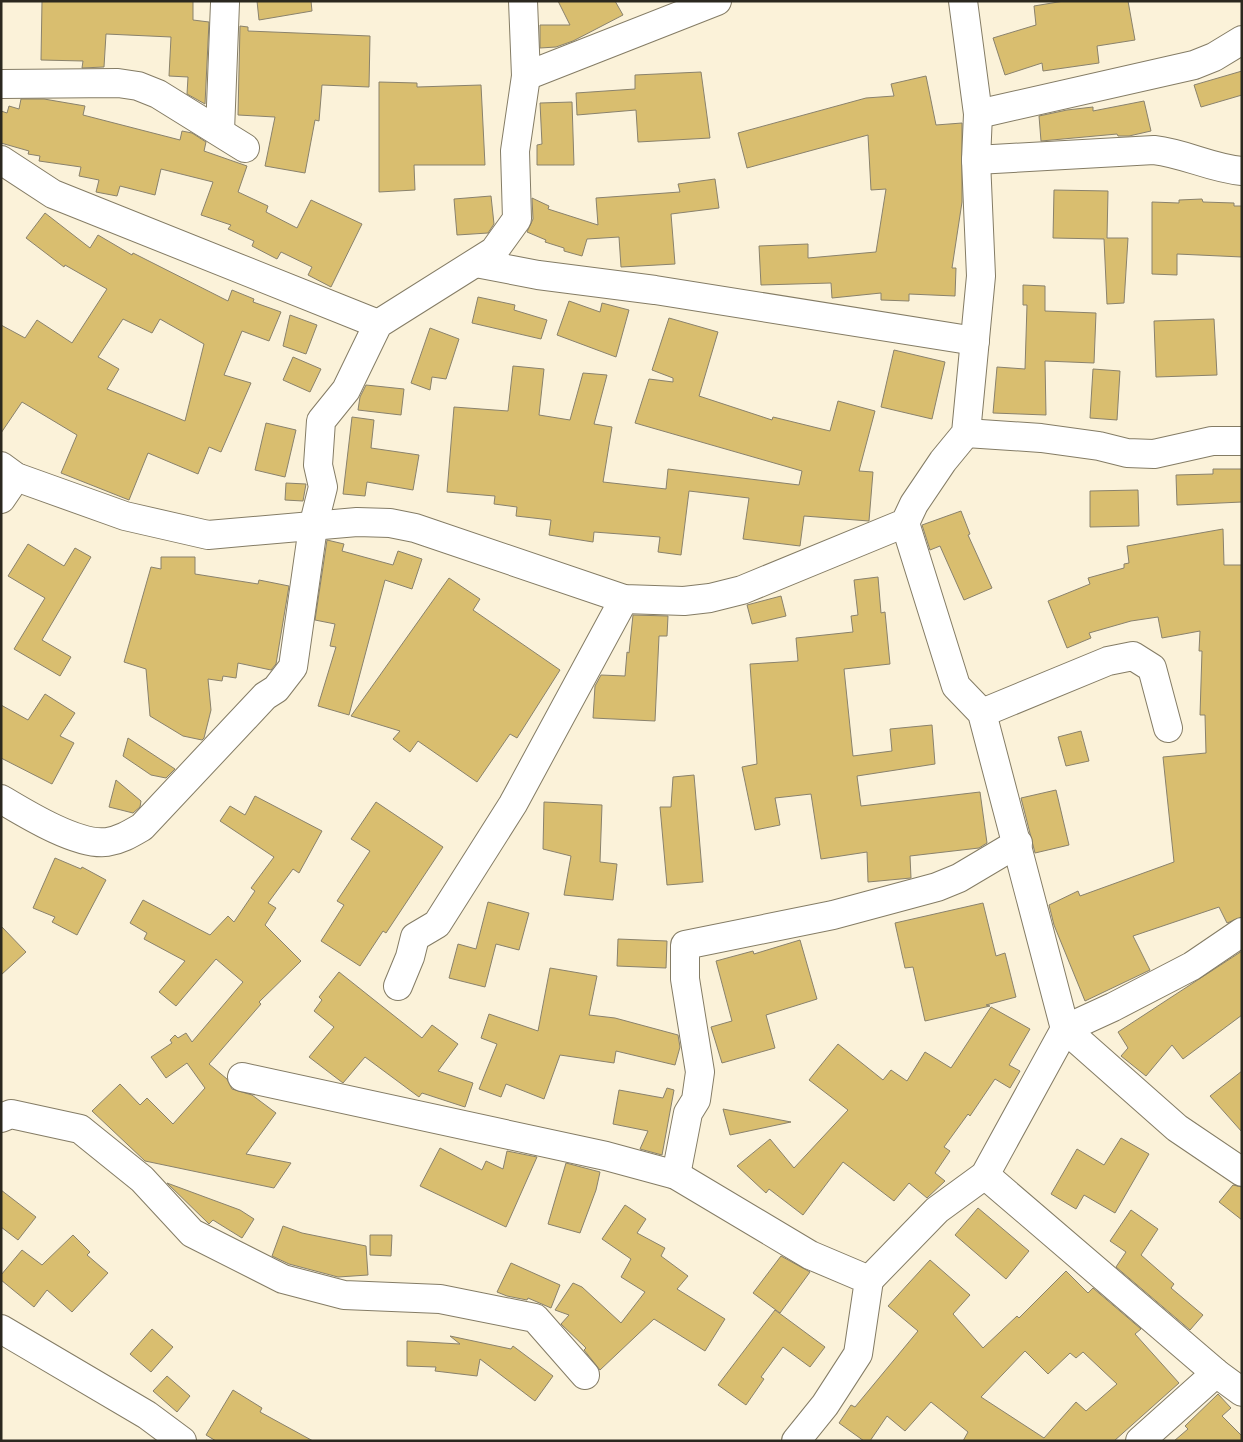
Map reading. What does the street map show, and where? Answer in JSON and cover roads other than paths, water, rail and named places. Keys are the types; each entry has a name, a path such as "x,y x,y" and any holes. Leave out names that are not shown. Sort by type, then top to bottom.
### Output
{"street":[{"path":"1,799 33,818 87,841 105,842 123,839 142,827 266,696 276,689 293,667 313,527 323,487 318,465 321,421 346,390 378,324 494,251 517,219 514,151 526,76 523,1"},
{"path":"526,76 717,1"},
{"path":"1,500 9,471 125,516 208,535 358,522 390,523 415,528 624,598 684,601 710,598 742,590 905,523 914,504 943,461 966,433 981,276 976,160 978,114 963,1"},
{"path":"220,130 225,3"},
{"path":"978,114 1194,65 1214,57 1242,40"},
{"path":"1,84 118,83 138,86 158,94 220,130 245,148"},
{"path":"976,160 1154,150 1177,152 1222,169 1242,171"},
{"path":"1,160 53,194 378,324"},
{"path":"476,263 538,275 655,290 975,341"},
{"path":"966,433 1041,438 1099,446 1127,453 1154,454 1212,441 1242,441"},
{"path":"905,523 956,686 982,713 1018,843 1065,1029 1177,1128 1242,1172"},
{"path":"398,986 410,957 415,937 437,924 513,804 624,598"},
{"path":"982,713 1108,661 1133,656 1152,668 1168,728"},
{"path":"676,1175 688,1113 696,1100 700,1072 685,979 685,945 833,916 937,887 959,878 1018,843"},
{"path":"796,1441 825,1405 858,1354 868,1280 937,1210 986,1175 1065,1029 1113,1007 1192,966 1242,932"},
{"path":"242,1077 606,1156 676,1175 810,1255 868,1280"},
{"path":"1,1118 11,1114 80,1129 142,1179 192,1233 282,1279 344,1295 440,1299 535,1318 585,1375"},
{"path":"986,1175 1216,1372 1242,1392"},
{"path":"1,1329 147,1414 182,1441"},
{"path":"1140,1441 1216,1372"}]}
